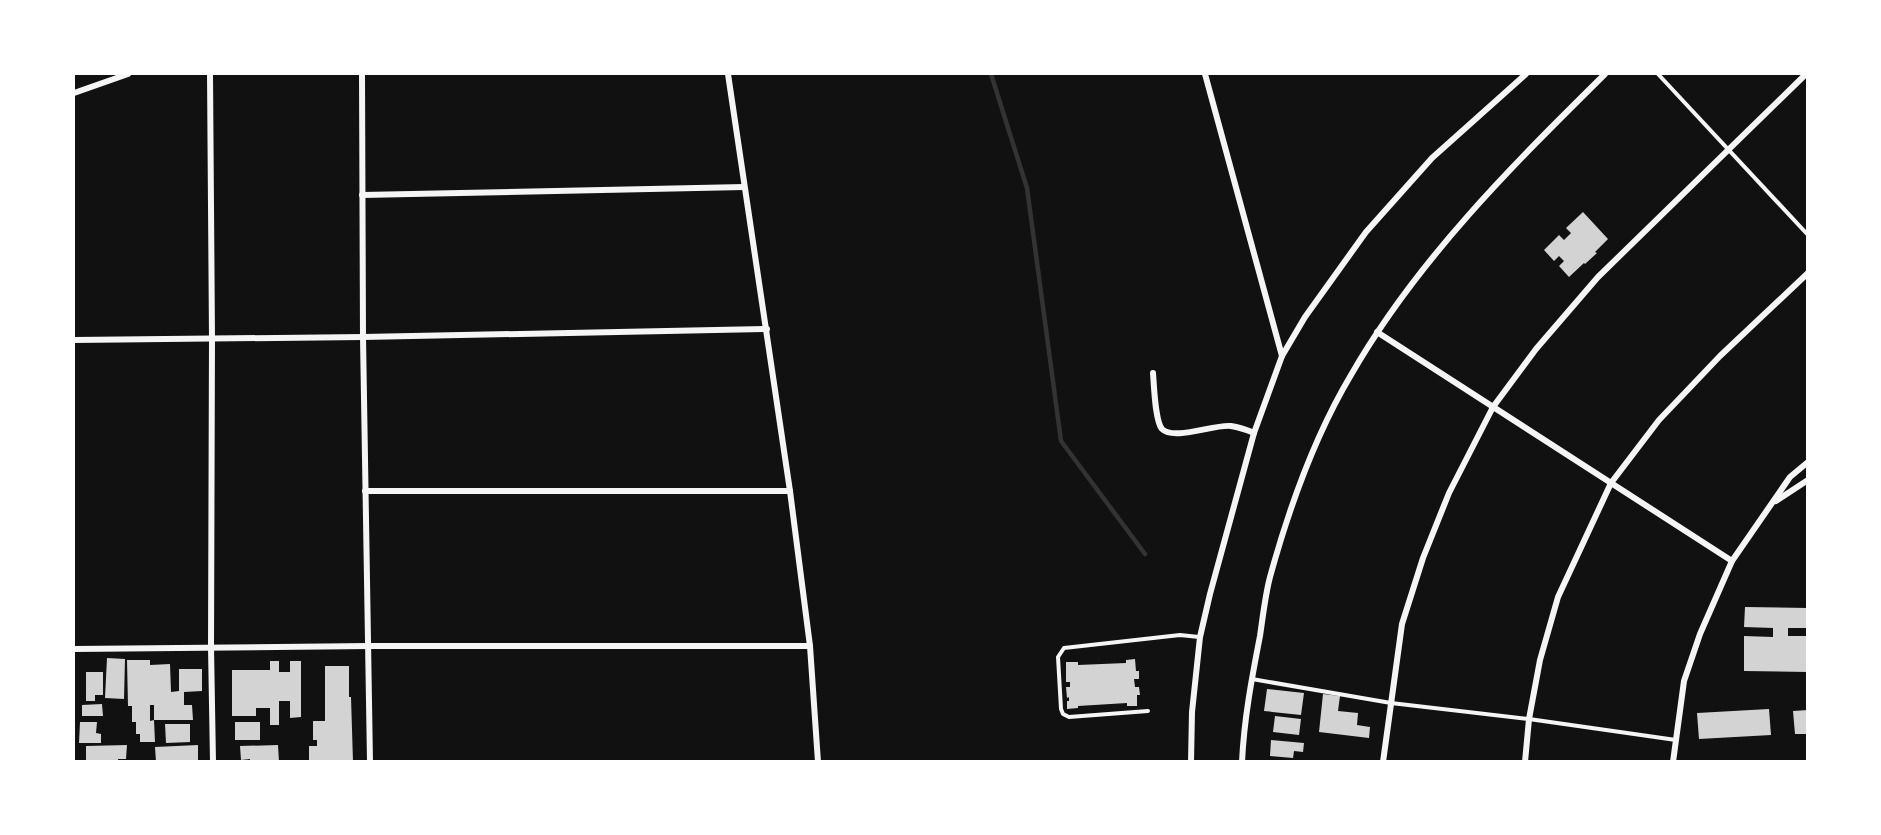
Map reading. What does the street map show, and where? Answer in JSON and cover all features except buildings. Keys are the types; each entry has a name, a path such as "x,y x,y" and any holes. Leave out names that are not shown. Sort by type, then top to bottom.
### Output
{"street":[{"path":"74,93 128,74"},
{"path":"210,74 213,762"},
{"path":"362,74 363,337 370,762"},
{"path":"729,74 790,491 810,646 818,762"},
{"path":"1205,74 1282,356"},
{"path":"1191,762 1192,712 1200,637 1254,433 1282,356 1305,318 1366,232 1432,158 1526,74"},
{"path":"1242,762 1243,734 1270,579 1295,498 1325,425 1350,376 1377,332 1422,270 1509,169 1605,74"},
{"path":"1383,762 1402,624 1422,558 1449,493 1493,407 1536,348 1598,277 1806,74"},
{"path":"362,195 744,187"},
{"path":"1525,762 1529,719 1539,660 1558,597 1611,483 1659,420 1720,356 1808,273"},
{"path":"74,340 767,330"},
{"path":"1377,332 1732,561"},
{"path":"1153,374 1158,421 1162,429 1181,434 1232,426 1254,433"},
{"path":"1673,762 1684,681 1700,634 1732,561 1790,477 1808,462"},
{"path":"1773,503 1808,480"},
{"path":"365,491 790,491"},
{"path":"74,649 810,646"}],"lane":[{"path":"1658,74 1808,235"},
{"path":"1148,711 1069,717 1063,714 1058,657 1060,652 1064,648 1168,636 1200,637"},
{"path":"1252,679 1391,703 1529,719 1676,740"}],"waterway":[{"path":"991,74 1027,188 1061,441 1145,554"}]}
